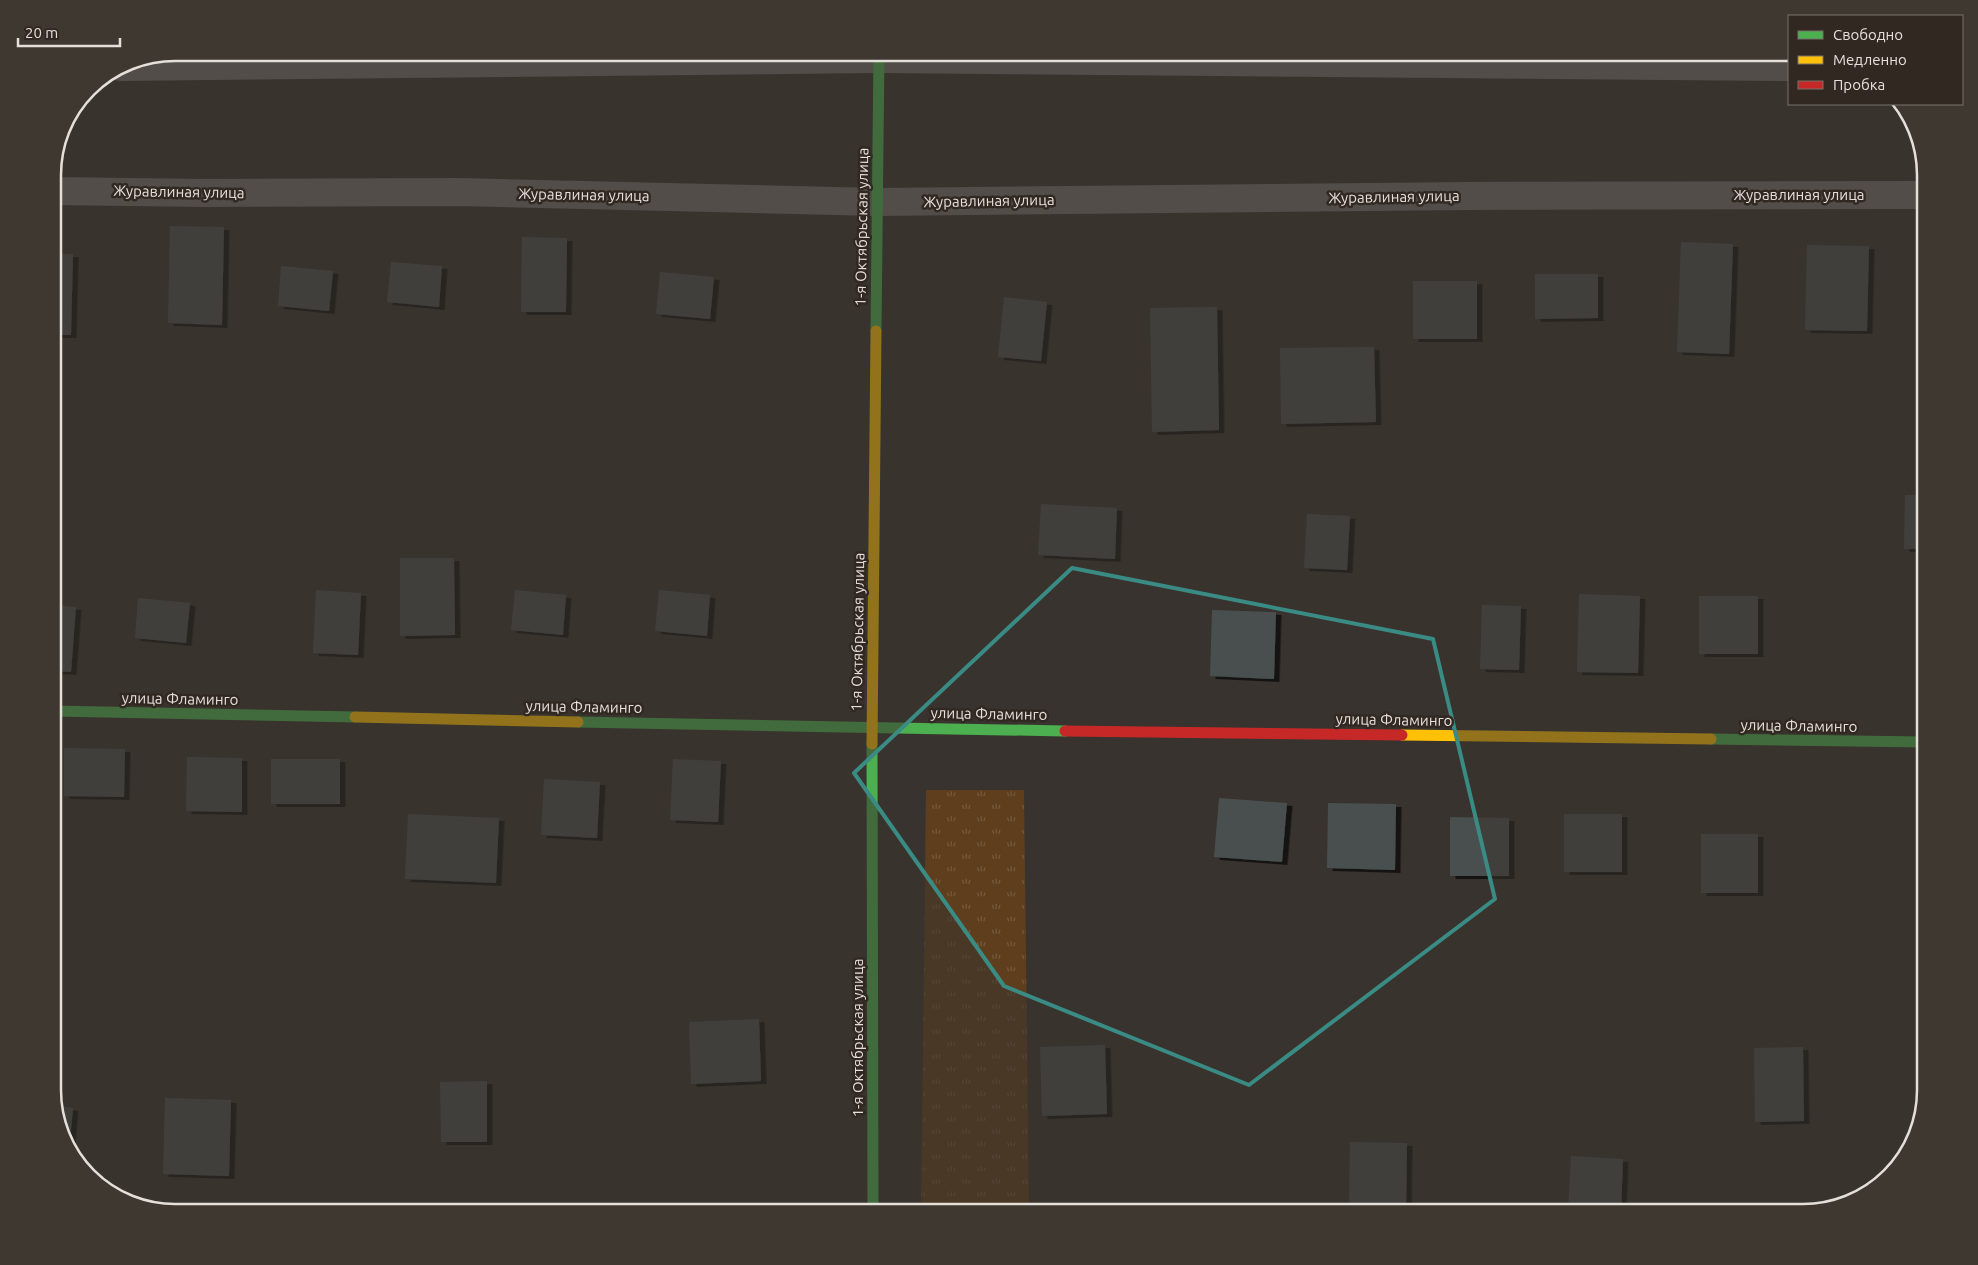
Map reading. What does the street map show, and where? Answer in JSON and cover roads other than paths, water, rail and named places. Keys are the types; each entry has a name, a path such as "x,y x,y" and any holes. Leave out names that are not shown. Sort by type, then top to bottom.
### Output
{"street":[{"path":"140,67 534,61"},
{"name":"1-я Октябрьская улица","path":"874,1204 872,728 879,61"},
{"path":"1293,61 1788,67"},
{"name":"Журавлиная улица","path":"61,190 206,193 459,192 878,202 1466,196 1917,195"},
{"name":"улица Фламинго","path":"61,711 872,728 1917,742"}]}
